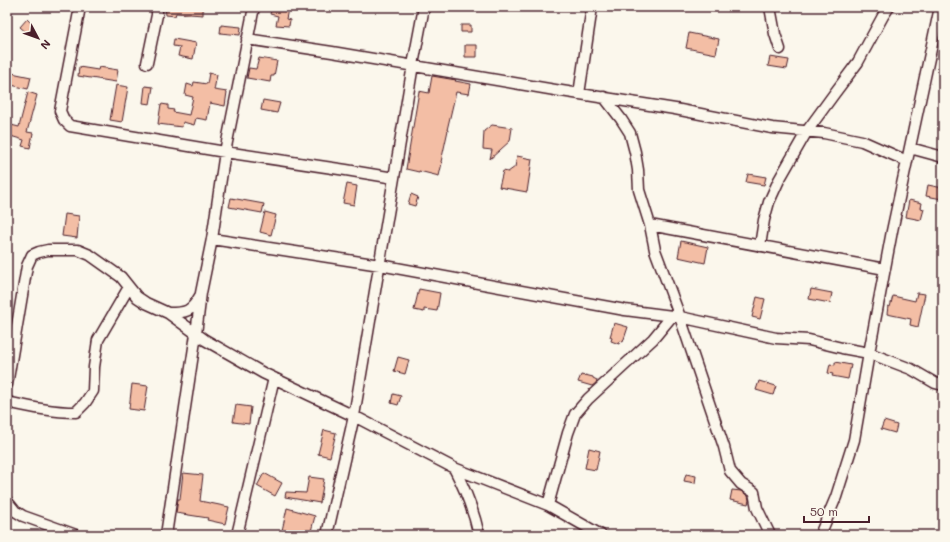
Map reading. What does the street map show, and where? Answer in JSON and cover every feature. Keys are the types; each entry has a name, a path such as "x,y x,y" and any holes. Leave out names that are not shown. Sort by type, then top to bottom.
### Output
{"street":[{"path":"80,7 60,111 64,120 70,126 394,178"},
{"path":"147,63 157,15 157,7"},
{"path":"166,535 201,293 212,239 225,152 254,7"},
{"path":"327,535 354,416 424,7"},
{"path":"579,94 592,7"},
{"path":"770,7 775,34 780,49"},
{"path":"760,246 764,220 769,202 779,180 807,131 858,62 889,7"},
{"path":"820,535 836,497 854,440 885,269 940,7"},
{"path":"247,39 675,109 772,128 824,133 862,141 907,161"},
{"path":"604,97 621,119 630,134 638,170 639,190 650,225 655,250 676,317 724,447 730,471 742,484 754,492 757,508 770,535"},
{"path":"910,148 943,157"},
{"path":"650,225 885,269"},
{"path":"212,239 380,265 625,310 676,317 776,338 809,340 869,353 911,369 935,383 943,385"},
{"path":"7,385 27,266 32,255 48,250 78,250 90,255 121,277 137,297 146,303 168,313 211,344 263,373 354,416 454,468 548,505 601,535"},
{"path":"7,402 43,410 62,412 76,412 86,403 93,391 94,368 98,340 129,287"},
{"path":"168,313 188,311 196,304 201,293"},
{"path":"548,505 568,433 575,414 588,399 676,317"},
{"path":"237,535 274,378"},
{"path":"454,468 462,483 476,519 480,535"},
{"path":"7,501 15,511 24,516 76,535"}],"building":[{"path":"165,7 203,7 203,15 176,13 175,16 166,15"},
{"path":"272,7 288,9 286,19 290,20 289,26 276,25 278,16 270,14"},
{"path":"27,19 34,26 27,33 20,27"},
{"path":"221,25 241,27 240,35 220,33"},
{"path":"461,25 471,25 471,32 461,32"},
{"path":"689,33 719,39 716,54 686,48"},
{"path":"174,39 196,43 193,59 178,56 180,47 173,46"},
{"path":"465,45 477,45 477,57 465,57"},
{"path":"770,57 789,60 787,69 768,66"},
{"path":"259,58 277,61 274,76 271,76 270,82 247,78 249,68 256,69"},
{"path":"79,67 98,70 99,67 118,70 116,82 78,76"},
{"path":"7,72 31,77 28,89 7,84"},
{"path":"209,73 217,75 214,90 227,92 225,106 210,103 207,120 196,118 194,125 183,122 182,127 158,124 161,104 168,105 168,109 174,110 173,112 189,115 193,97 185,95 187,84 193,86 194,82 207,84"},
{"path":"432,76 471,84 469,94 456,92 447,130 439,176 406,169 419,91 429,93"},
{"path":"116,85 128,87 122,122 110,120"},
{"path":"145,86 153,87 150,104 143,103"},
{"path":"28,92 37,95 27,132 33,133 30,148 22,146 24,140 7,135 7,124 19,127"},
{"path":"263,100 280,103 277,113 261,110"},
{"path":"492,125 512,128 510,141 490,159 492,150 483,149 484,131"},
{"path":"517,156 532,159 527,192 499,187 503,171 508,172 515,167"},
{"path":"748,174 766,177 764,185 746,182"},
{"path":"347,184 357,186 354,205 343,203"},
{"path":"928,185 943,188 942,199 926,196"},
{"path":"411,194 418,197 415,206 408,204"},
{"path":"231,198 264,204 262,213 229,207"},
{"path":"909,200 922,203 921,208 924,209 921,220 906,217"},
{"path":"265,212 276,215 271,235 260,232"},
{"path":"65,214 79,216 77,238 62,236"},
{"path":"681,241 708,247 705,263 678,257"},
{"path":"419,289 440,293 437,311 424,309 424,312 414,310"},
{"path":"811,289 832,293 830,303 809,299"},
{"path":"917,293 925,294 918,327 910,325 911,319 887,314 888,306 890,307 893,296 915,301"},
{"path":"757,297 765,299 760,319 752,317"},
{"path":"614,323 628,327 623,342 620,341 619,344 611,341 612,338 610,337"},
{"path":"398,357 409,360 405,374 394,371"},
{"path":"835,362 851,365 848,379 832,376 833,374 828,373 830,364 835,365"},
{"path":"581,375 593,377 597,380 596,383 592,386 578,382"},
{"path":"759,381 776,386 773,395 756,390"},
{"path":"132,384 148,386 144,411 129,409"},
{"path":"393,394 401,396 398,405 391,403"},
{"path":"236,405 251,407 249,424 233,422"},
{"path":"884,421 897,425 895,433 881,429"},
{"path":"324,430 336,433 330,457 318,454"},
{"path":"589,448 600,451 596,470 585,468"},
{"path":"183,473 203,475 200,501 229,507 225,524 207,520 208,518 176,513 178,499 180,499"},
{"path":"264,473 282,483 275,496 257,486"},
{"path":"686,474 696,476 695,483 684,481"},
{"path":"309,477 324,479 320,503 285,497 286,492 306,493"},
{"path":"732,490 741,491 748,496 748,504 730,500"},
{"path":"287,508 315,516 310,535 281,535"}]}
